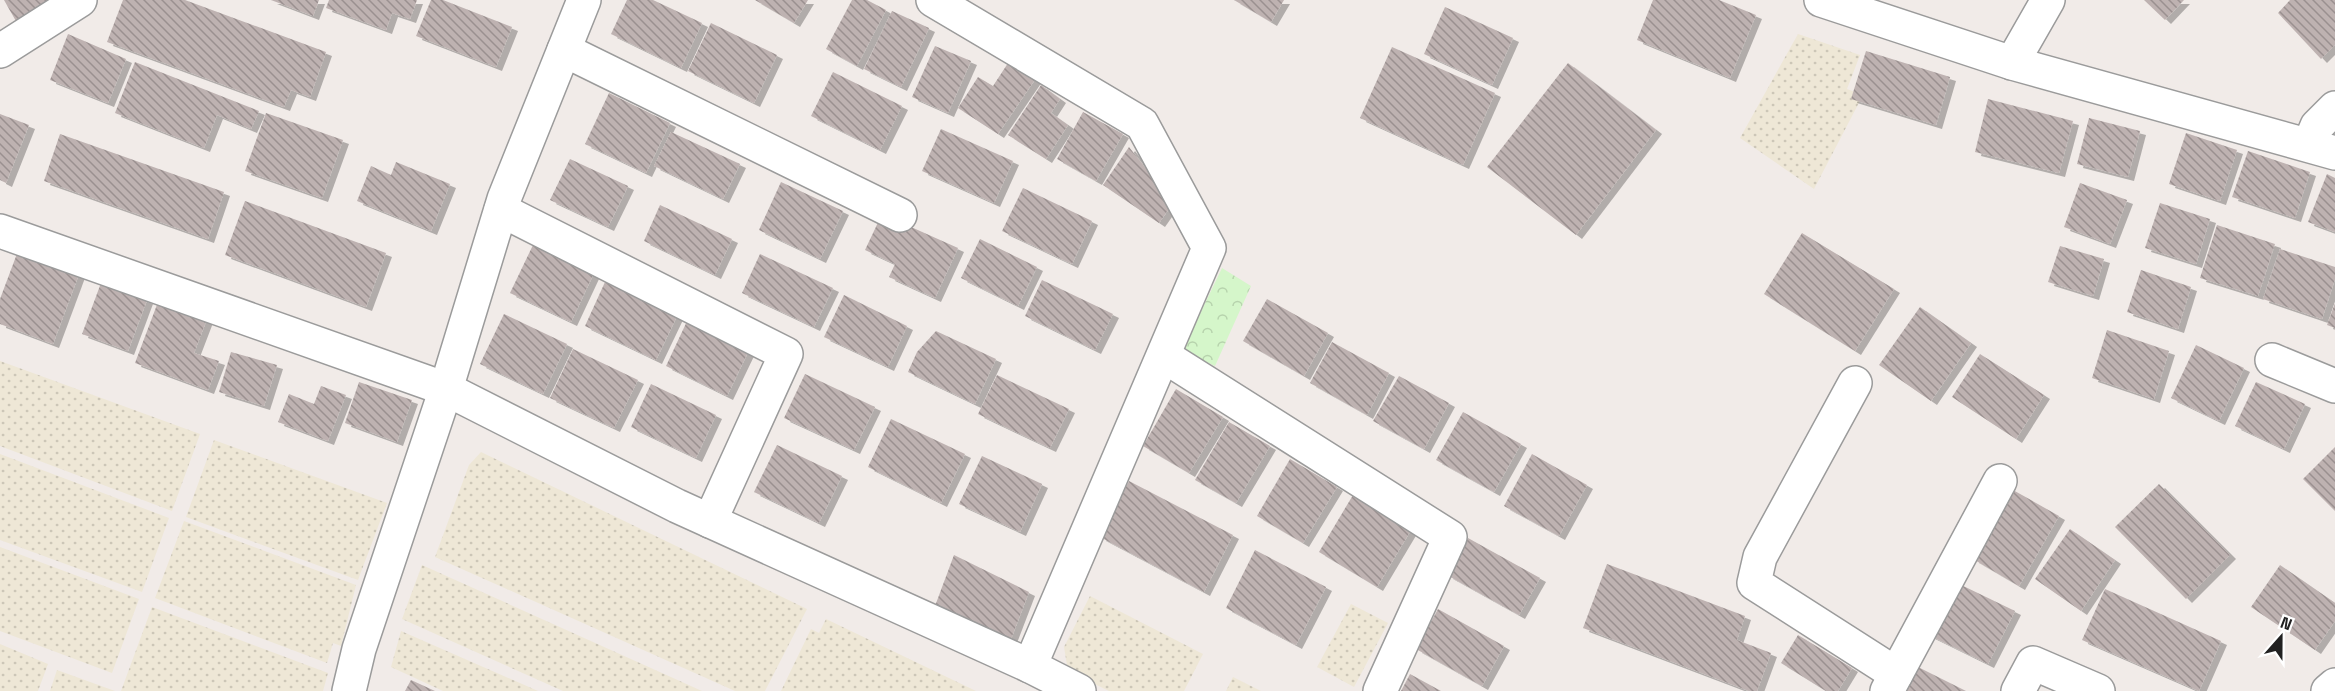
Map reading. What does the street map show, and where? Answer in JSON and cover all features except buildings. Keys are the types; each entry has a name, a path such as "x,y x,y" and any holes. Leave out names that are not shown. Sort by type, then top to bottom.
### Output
{"street":[{"path":"0,51 81,0"},
{"path":"348,691 359,649 446,389 501,210 584,0"},
{"path":"933,0 1142,124 1209,248 1030,666"},
{"path":"1821,0 2012,63 2322,149 2317,126 2335,108"},
{"path":"2012,63 2048,0"},
{"path":"564,50 900,215"},
{"path":"501,210 786,354 710,521"},
{"path":"0,231 446,389 710,521 1030,666 1079,691"},
{"path":"1164,356 1450,537 1380,691"},
{"path":"2272,360 2335,386"},
{"path":"1855,383 1760,557 1754,583 1891,683 2000,482"},
{"path":"2018,691 2033,663 2098,691"},
{"path":"2328,691 2335,685"}],"shaded area":[{"path":"1798,34 1860,55 1847,89 1863,95 1814,189 1740,138"},
{"path":"0,361 200,434 172,511 0,446"},
{"path":"214,440 387,503 358,580 186,517"},
{"path":"481,452 807,609 765,691 735,691 435,557 469,465"},
{"path":"0,454 169,518 142,592 0,540"},
{"path":"184,521 356,585 341,646 333,643 327,663 155,598"},
{"path":"0,547 139,599 112,673 0,631"},
{"path":"422,565 702,691 563,691 402,619"},
{"path":"1090,596 1203,654 1184,691 1109,691 1068,671 1064,647"},
{"path":"1351,604 1388,623 1354,687 1317,667"},
{"path":"152,607 328,673 323,691 121,691"},
{"path":"826,619 976,691 781,691 811,629 819,633"},
{"path":"401,631 538,691 443,691 391,667"},
{"path":"0,644 48,664 38,691 0,691"},
{"path":"57,670 115,691 50,691"},
{"path":"1233,677 1261,691 1226,691"}],"green space":[{"path":"1222,268 1251,286 1215,366 1182,351"}]}
